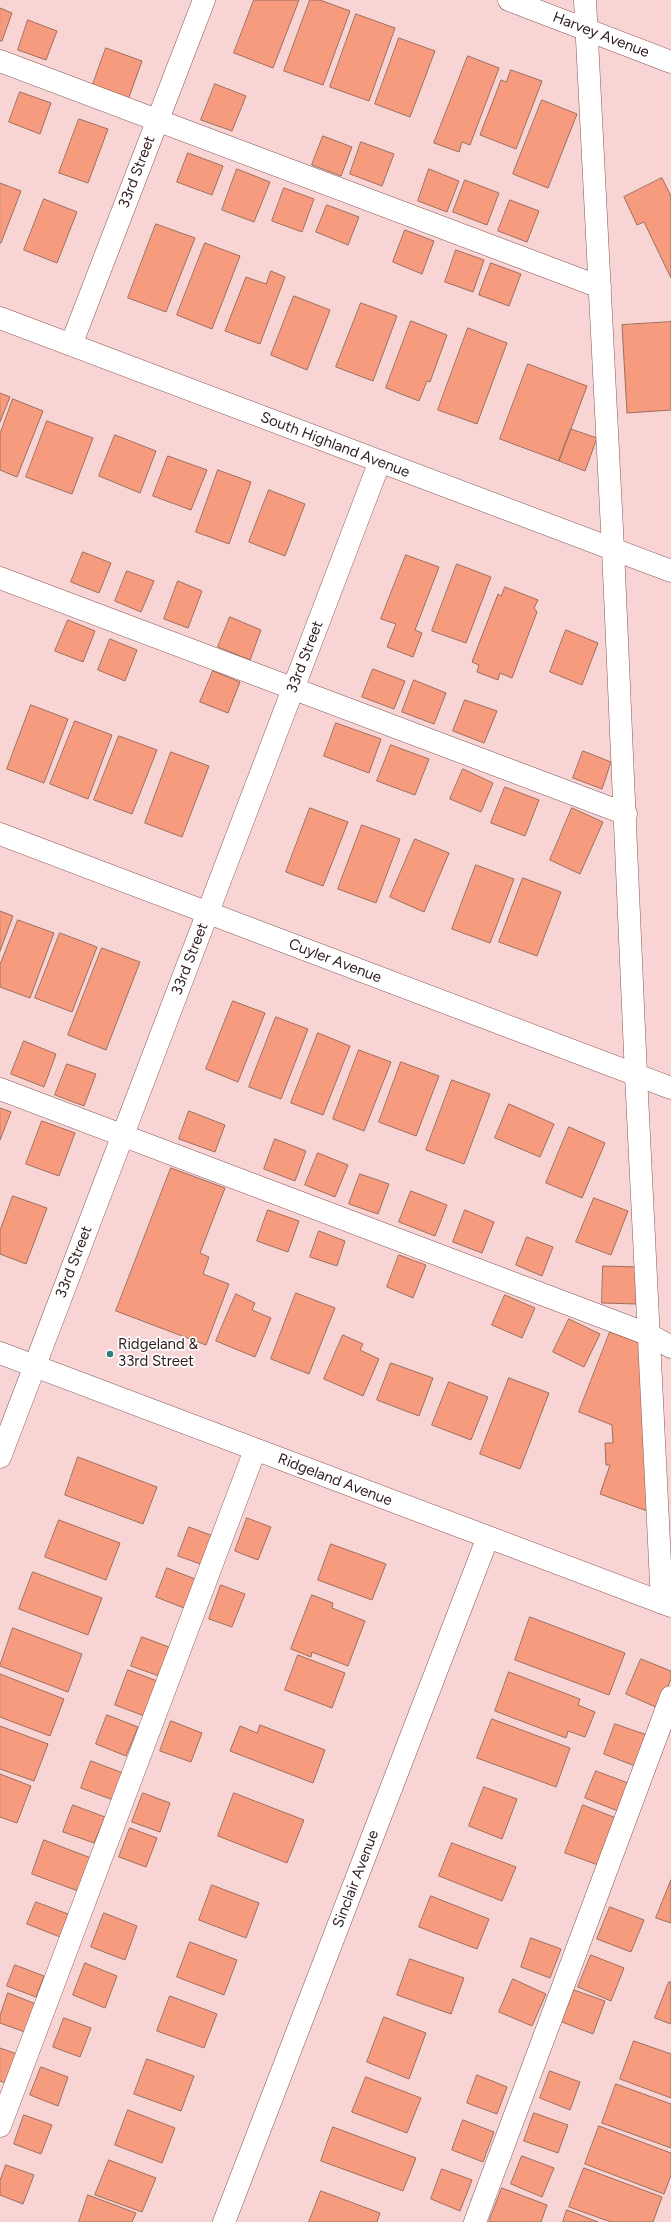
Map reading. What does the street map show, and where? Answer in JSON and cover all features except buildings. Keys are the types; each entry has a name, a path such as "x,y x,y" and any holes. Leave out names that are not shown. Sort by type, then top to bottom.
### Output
{"street":[{"name":"33rd Street","path":"70,345 204,0"},
{"name":"Harvey Avenue","path":"509,0 671,62"},
{"path":"585,0 626,814 636,1075 650,1335 667,1604"},
{"path":"0,61 600,287"},
{"name":"South Highland Avenue","path":"0,318 671,571"},
{"name":"33rd Street","path":"0,1457 380,461"},
{"path":"0,578 626,814"},
{"name":"Cuyler Avenue","path":"0,834 671,1088"},
{"path":"0,1089 650,1335 671,1347"},
{"name":"Ridgeland Avenue","path":"0,1353 667,1604"},
{"path":"0,2126 255,1450"},
{"name":"Sinclair Avenue","path":"224,2222 488,1537"},
{"path":"475,2222 666,1726 671,1697"}],"place":[{"name":"Ridgeland & 33rd Street","path":"110,1354"}]}
